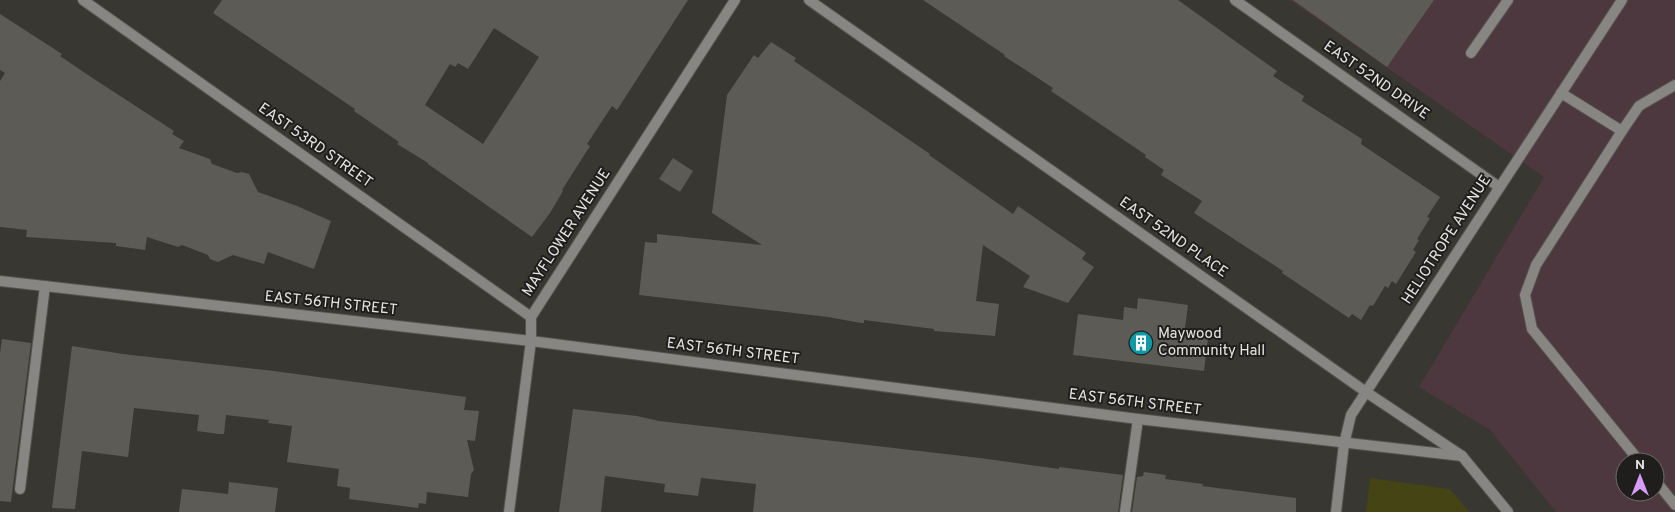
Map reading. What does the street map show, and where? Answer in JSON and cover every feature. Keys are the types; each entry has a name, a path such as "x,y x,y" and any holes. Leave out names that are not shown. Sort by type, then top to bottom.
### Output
{"street":[{"name":"EAST 53RD STREET","path":"83,0 531,317"},
{"name":"MAYFLOWER AVENUE","path":"509,512 531,341 531,317 735,0"},
{"name":"EAST 52ND PLACE","path":"809,0 1366,392 1462,456 1508,512"},
{"name":"EAST 52ND DRIVE","path":"1235,0 1499,187"},
{"path":"1471,53 1508,0"},
{"name":"HELIOTROPE AVENUE","path":"1336,512 1344,444 1351,416 1622,0"},
{"path":"1632,452 1532,329 1525,295 1536,265 1639,106 1675,85"},
{"path":"1561,93 1622,132"},
{"name":"EAST 56TH STREET","path":"0,281 531,341 1138,419 1462,456"},
{"path":"20,490 45,286"},
{"path":"1125,512 1138,419"},
{"path":"1665,492 1675,505"}],"shaded area":[{"path":"1290,0 1675,0 1675,512 1556,512 1490,430 1419,387 1544,177"},
{"path":"1370,478 1450,489 1469,512 1366,512"}],"building":[{"path":"222,0 688,0 617,110 612,106 587,144 590,146 550,213 532,237 428,163 397,144 399,142 354,111 355,109 213,13","holes":["494,28 539,57 483,144 425,105 450,64 455,67 458,63 468,69"]},
{"path":"923,0 1178,0 1277,71 1273,76 1304,96 1302,101 1362,139 1361,144 1440,197 1427,217 1430,218 1417,239 1419,240 1413,250 1416,252 1396,284 1392,281 1388,288 1385,286 1373,306 1370,305 1361,320 1352,314 1349,318 1282,273 1283,271 1194,213 1202,201 1161,175 1164,170 1145,157 1146,155 1051,91 1053,88"},
{"path":"1293,0 1434,0 1387,67"},
{"path":"0,14 62,54 60,56 91,77 174,131 172,134 184,141 179,148 210,159 212,164 237,173 249,174 258,192 331,221 314,269 268,252 264,264 233,255 218,262 210,259 208,255 182,245 178,247 147,237 145,250 116,246 116,243 26,237 27,230 0,227 0,81 5,73 0,70"},
{"path":"771,42 796,58 794,61 930,154 1013,214 1018,206 1086,253 1082,259 1094,267 1068,303 1023,287 1030,276 983,245 976,301 999,304 995,336 934,331 934,329 864,320 864,323 861,323 828,317 639,295 645,242 657,243 657,234 762,245 712,213 727,95 754,55 758,58"},
{"path":"673,158 693,171 680,192 659,179"},
{"name":"Maywood Community Hall","path":"1138,298 1188,305 1185,328 1209,331 1204,371 1073,355 1078,314 1123,320 1124,307 1137,309"},
{"path":"2,339 31,343 11,502 0,501 0,353"},
{"path":"72,346 466,397 464,410 479,411 475,441 467,440 474,470 471,474 468,497 427,492 426,504 419,503 418,508 349,499 350,488 337,486 339,469 287,462 292,426 268,423 269,420 226,415 224,434 219,434 197,431 199,415 134,408 128,457 82,451 75,509 52,508"},
{"path":"573,409 1059,469 1059,467 1123,475 1118,512 753,512 756,484 701,478 698,496 664,492 665,484 605,476 601,512 559,512"},
{"path":"1144,472 1166,475 1165,479 1203,484 1202,486 1296,498 1296,512 1132,512 1137,477 1143,476"},
{"path":"229,482 278,488 275,512 179,512 182,489 228,494"}],"place":[{"name":"Maywood Community Hall","path":"1141,343"}]}
